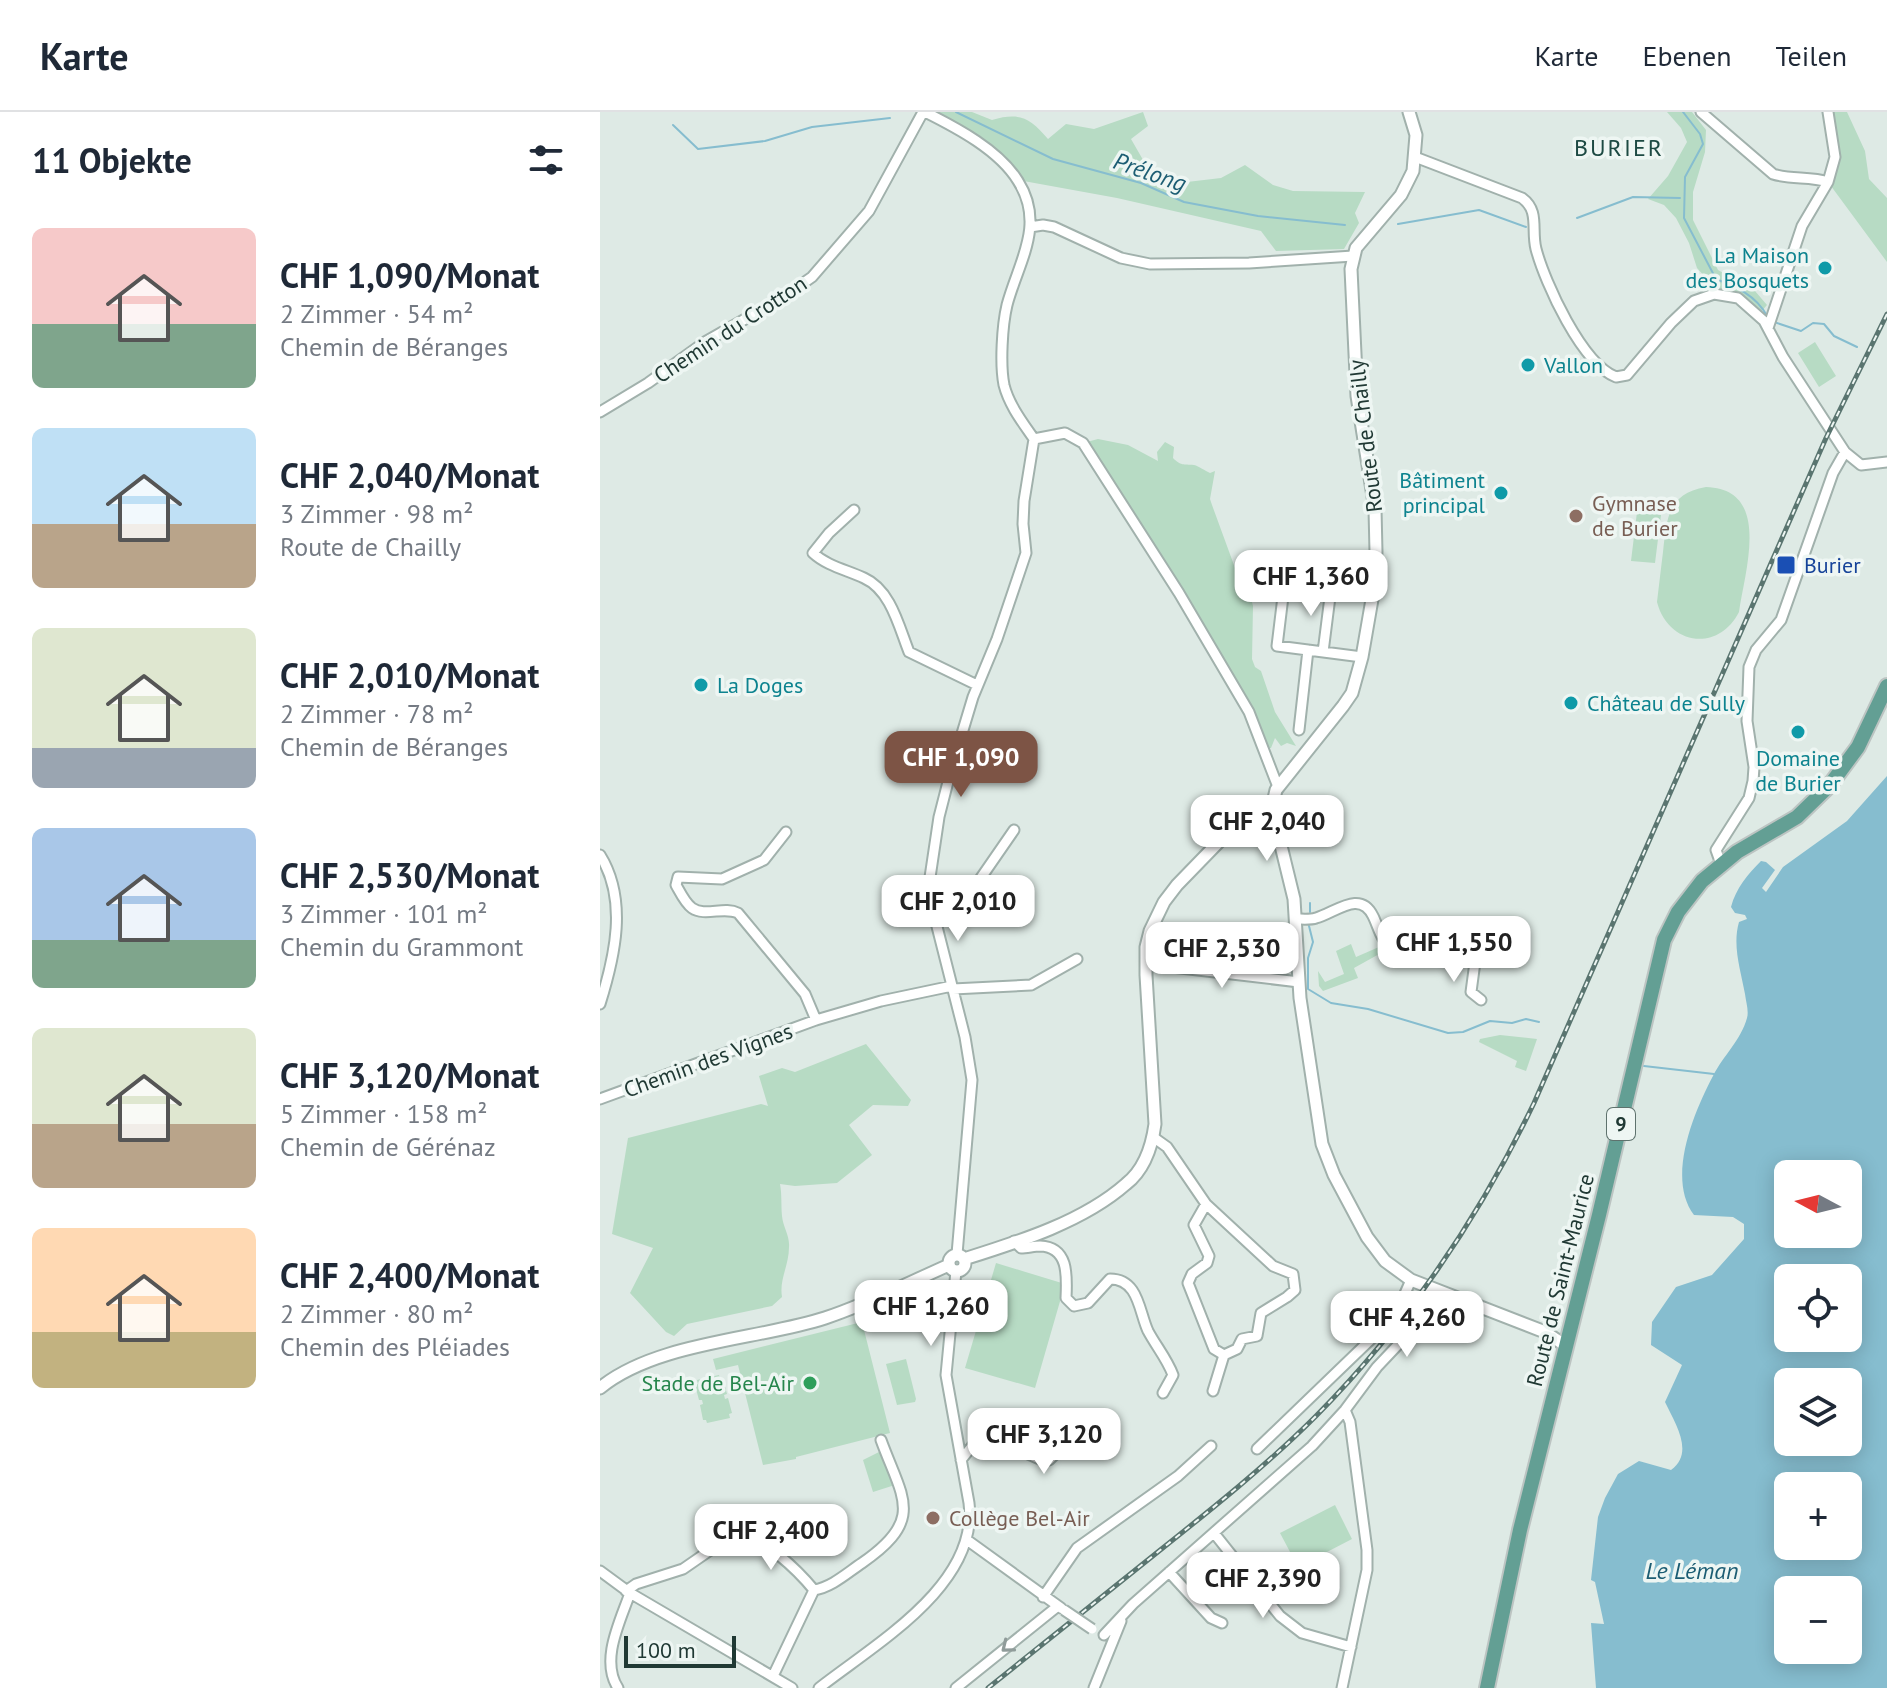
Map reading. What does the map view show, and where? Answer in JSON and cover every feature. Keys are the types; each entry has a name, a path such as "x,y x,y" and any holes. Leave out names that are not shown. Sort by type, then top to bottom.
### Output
{"main road":[{"name":"Route de Saint-Maurice","path":"1487,1688 1516,1545 1664,940 1688,897 1721,864 1797,817 1830,785 1858,747 1887,686"}],"street":[{"path":"600,1388 630,1368 657,1358 825,1318 952,1268 964,1267 961,1257 972,1080 929,884 939,817 977,685 997,639 1026,553 1024,501 1034,439 1015,410 1004,385 1003,361 1007,306 1029,242 1030,227 1023,190 1009,170 963,132 924,112"},
{"name":"Chemin du Crotton","path":"600,412 648,383 696,348 812,277 869,211 924,112"},
{"path":"1030,227 1054,227 1121,258 1150,264 1249,263 1353,256 1361,240 1401,195 1413,171 1416,135 1409,112"},
{"path":"1701,112 1773,174 1828,182"},
{"path":"1770,322 1802,226 1828,182 1835,157 1828,112"},
{"path":"1415,157 1522,198 1530,205 1534,216 1535,247 1553,296 1587,351 1611,375 1622,378 1627,375 1694,301 1714,294 1738,298 1770,322 1845,452 1861,465 1887,462"},
{"name":"Route de Chailly","path":"1353,256 1357,396 1376,522 1374,584 1362,657 1352,693 1278,787 1273,803 1276,827 1292,886 1299,982 1317,1118 1334,1175 1373,1247 1390,1266 1411,1280 1445,1295 1568,1340"},
{"path":"1034,439 1065,433 1083,443 1179,593 1249,712 1278,787"},
{"path":"1721,864 1716,850 1749,798 1753,781 1747,721 1751,660 1781,620 1833,473 1845,452"},
{"path":"854,510 813,553 867,579 887,598 909,652 977,685"},
{"path":"1285,580 1277,646 1362,657"},
{"path":"1323,652 1331,589"},
{"path":"1299,730 1308,650"},
{"path":"961,1257 1014,1241 1088,1210 1127,1184 1143,1163 1153,1137 1155,1107 1146,964 1150,931 1170,893 1243,817 1253,809 1273,803"},
{"path":"932,905 976,885 1014,830"},
{"name":"Chemin des Vignes","path":"786,832 764,860 754,865 722,879 678,877 676,885 690,907 699,911 730,909 738,913 805,994 816,1020"},
{"path":"600,855 613,878 616,924 612,960 600,1004"},
{"path":"1296,919 1316,918 1352,903 1360,903 1369,909 1385,943 1394,948 1446,929 1456,929 1464,935 1475,962 1470,990 1474,997 1481,1000"},
{"name":"Chemin des Vignes","path":"600,1099 816,1020 881,1001 952,987 1031,985 1077,959"},
{"path":"1146,964 1299,982"},
{"path":"1153,1137 1167,1147 1206,1204 1273,1266 1293,1274 1295,1290 1261,1313 1257,1336 1242,1339 1237,1349 1224,1355 1213,1391"},
{"path":"1206,1204 1194,1225 1209,1256 1207,1263 1192,1274 1188,1283 1214,1349 1224,1355"},
{"path":"1014,1241 1021,1248 1043,1246 1056,1250 1064,1259 1066,1298 1074,1306 1088,1303 1110,1279 1118,1279 1128,1286 1137,1296 1148,1330 1173,1375 1163,1393"},
{"path":"819,1688 922,1606 946,1579 967,1540 971,1521 946,1375 952,1268"},
{"path":"1257,1449 1395,1316 1411,1280"},
{"path":"1104,1635 1169,1572 1297,1461 1345,1410 1377,1367 1445,1295"},
{"path":"1342,1688 1367,1570 1350,1422 1345,1410"},
{"path":"961,1460 985,1430 1019,1450 1049,1460 1075,1435 1107,1418"},
{"path":"814,1590 825,1588 881,1550 901,1523 903,1491 881,1440"},
{"path":"1043,1597 1077,1548 1178,1476 1211,1446"},
{"path":"618,1688 612,1681 609,1654 628,1592 636,1584 683,1569 733,1532 750,1535 814,1590"},
{"path":"1214,1533 1280,1616 1302,1633 1351,1647"},
{"path":"967,1540 1043,1597 1104,1635 1111,1647"},
{"path":"600,1571 628,1592 792,1688"},
{"path":"1169,1572 1211,1618 1222,1623"},
{"path":"773,1676 814,1590"},
{"path":"956,1688 1061,1608"},
{"path":"1094,1688 1128,1609"}],"green space":[{"path":"938,112 972,112 992,120 1017,117 1036,126 1048,139 1066,124 1094,129 1143,112 1148,126 1131,139 1154,179 1187,182 1221,178 1245,165 1273,185 1293,191 1365,192 1355,213 1359,223 1344,249 1276,251 1261,231 1117,198 1018,180 982,145 936,117"},
{"path":"1667,112 1692,112 1706,130 1705,152 1693,192 1693,220 1718,270 1755,291 1767,305 1760,313 1736,294 1714,287 1697,268 1676,218 1664,205 1648,199 1668,176 1687,142 1681,128"},
{"path":"1828,112 1847,112 1865,151 1869,179 1887,198 1887,262 1828,182 1835,157"},
{"path":"1815,342 1836,376 1819,387 1798,353"},
{"path":"1098,439 1128,445 1158,461 1157,452 1165,442 1174,447 1173,458 1178,462 1210,473 1215,471 1210,499 1242,587 1248,587 1253,606 1252,659 1261,671 1275,712 1296,746 1287,743 1281,746 1275,738 1271,748 1266,748 1252,712 1083,443"},
{"path":"1706,487 1727,491 1740,501 1750,534 1749,555 1739,612 1719,634 1694,638 1682,635 1672,627 1657,602 1671,509 1683,495"},
{"path":"1637,512 1661,515 1655,563 1631,561"},
{"path":"1351,944 1356,957 1379,947 1381,953 1354,968 1358,978 1323,991 1319,986 1318,971 1325,982 1344,974 1336,951"},
{"path":"1500,1035 1537,1039 1526,1071 1515,1067 1517,1061 1479,1042 1480,1039"},
{"path":"866,1044 911,1100 908,1106 873,1105 849,1125 872,1155 837,1183 780,1184 782,1216 789,1243 782,1297 772,1306 687,1324 674,1336 666,1332 630,1293 653,1248 612,1234 628,1138 761,1104 768,1106 759,1076 782,1068 795,1072"},
{"path":"996,1263 1065,1284 1035,1388 965,1368"},
{"name":"Stade de Bel-Air","path":"862,1322 890,1433 763,1465 738,1365 716,1370 713,1359"},
{"path":"906,1359 916,1399 915,1402 897,1405 886,1364"},
{"path":"719,1375 723,1379 727,1394 724,1395 725,1399 728,1398 732,1413 729,1414 730,1418 707,1423 703,1420 700,1405 703,1404 695,1385 698,1384 697,1380"},
{"path":"881,1451 898,1484 873,1492 863,1460"},
{"path":"1335,1505 1352,1539 1298,1567 1280,1533"}],"water":[{"name":"Le Léman","path":"1887,776 1887,1688 1596,1688 1591,1623 1604,1624 1595,1582 1591,1580 1598,1517 1605,1498 1618,1474 1639,1461 1671,1470 1682,1455 1678,1428 1665,1402 1682,1365 1651,1345 1652,1322 1676,1287 1712,1275 1744,1239 1744,1224 1733,1217 1694,1215 1682,1183 1683,1164 1698,1108 1717,1069 1741,1034 1748,1015 1736,940 1739,922 1747,919 1731,907 1743,882 1761,861 1775,870 1762,888 1766,892 1783,867 1847,821"}],"waterway":[{"name":"Prélong","path":"956,112 1053,159 1141,183 1184,202 1258,216 1345,225"},
{"path":"1683,112 1700,134 1703,144 1685,177 1684,218 1716,279 1751,297 1767,316"},
{"name":"Prélong","path":"673,125 698,149 765,141 812,127 890,118"},
{"name":"Prélong","path":"1577,218 1633,197 1680,198"},
{"name":"Prélong","path":"1398,224 1479,210 1526,227"},
{"path":"1774,322 1801,331 1813,323 1824,324 1834,336 1857,347"},
{"path":"1310,903 1310,912"},
{"path":"1309,926 1313,942 1308,958 1308,989 1331,1003 1368,1009 1448,1033 1463,1032 1490,1021 1512,1023 1526,1019 1539,1022"},
{"path":"1644,1066 1714,1074"}],"railway":[{"path":"988,1688 1259,1469 1316,1416 1380,1345 1465,1229 1534,1103 1826,438 1887,314"}],"place":[{"name":"La Maison des Bosquets","path":"1825,268"},
{"name":"Vallon","path":"1528,365"},
{"name":"Bâtiment principal","path":"1501,493"},
{"name":"Gymnase de Burier","path":"1576,516"},
{"name":"Burier","path":"1786,565"},
{"name":"La Doges","path":"701,685"},
{"name":"Château de Sully","path":"1571,703"},
{"name":"Domaine de Burier","path":"1798,732"},
{"name":"Stade de Bel-Air","path":"810,1383"},
{"name":"Collège Bel-Air","path":"933,1518"}],"district":[{"name":"BURIER","path":"1619,147"}]}
